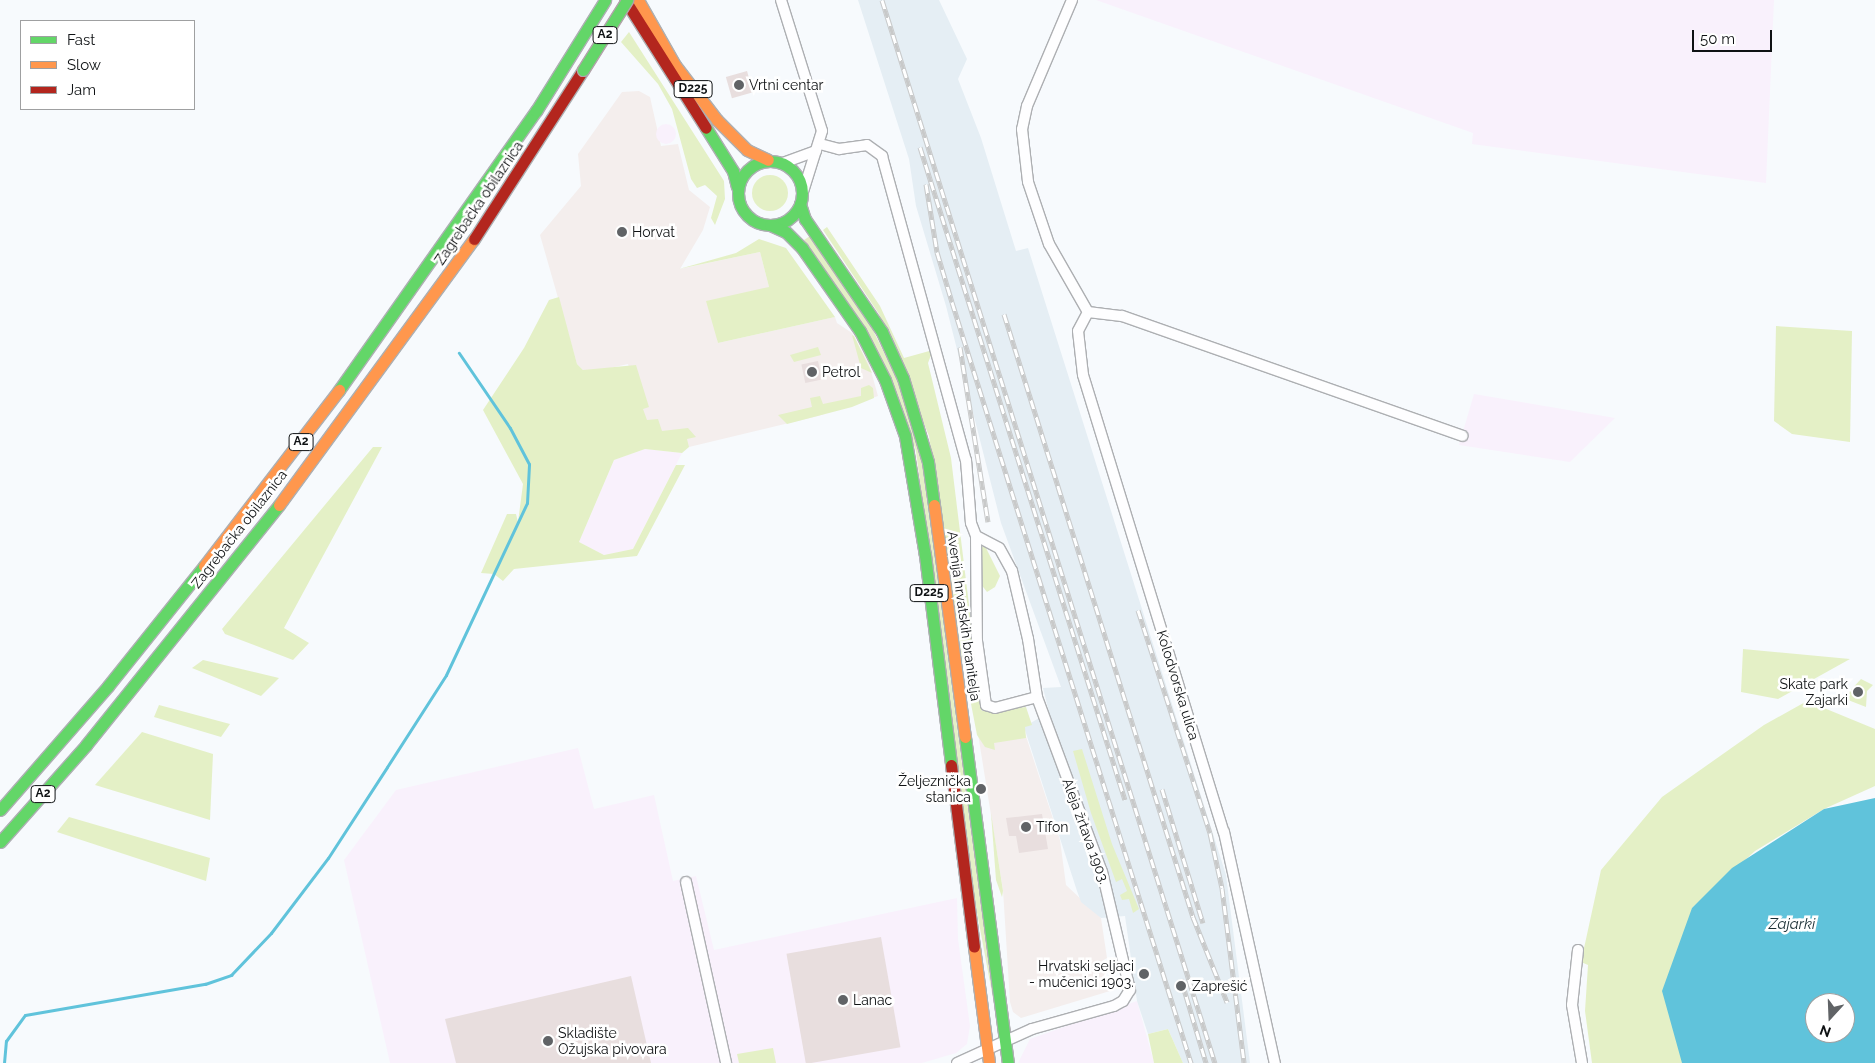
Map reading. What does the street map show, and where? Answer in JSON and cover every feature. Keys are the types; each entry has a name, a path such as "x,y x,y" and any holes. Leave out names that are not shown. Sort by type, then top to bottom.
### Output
{"main road":[{"name":"Zagrebačka obilaznica","path":"0,810 108,686 251,508 387,326 536,111 605,0"},
{"name":"Zagrebačka obilaznica","path":"0,842 86,746 275,510 490,216 626,0"},
{"name":"D225","path":"626,0 733,171 738,187 739,203 747,216 793,237 853,319 885,380 905,436 926,564 988,1057"},
{"name":"D225","path":"638,0 675,65 718,120 747,150 768,160 783,163 798,176 801,199"},
{"path":"738,187 745,172 768,160"},
{"path":"770,225 788,220 801,199"},
{"name":"Avenija hrvatskih branitelja","path":"801,199 805,219 882,332 903,378 928,462 1008,1063"}],"street":[{"path":"781,0 822,131 801,199"},
{"path":"1072,0 1027,106 1022,130 1028,182 1049,244 1088,312 1122,316 1462,436"},
{"path":"783,163 818,148 839,149 867,145 882,156 951,396 966,460 971,523 976,536 977,642 986,705 995,708 1037,697"},
{"name":"Kolodvorska ulica","path":"1088,312 1078,331 1083,374 1224,832 1275,1063"},
{"name":"Aleja žrtava 1903.","path":"956,1063 988,1057 1004,1042 1032,1029 1114,1006 1123,1001 1130,990 1102,872 1037,697 1018,594 1005,554 999,548 976,536"},
{"path":"686,882 726,1063"},
{"path":"1578,950 1572,1005 1582,1063"}],"shaded area":[{"path":"858,0 939,0 967,59 958,79 981,138 1016,251 1028,248 1226,875 1250,1063 1183,1063 1168,1029 1148,1034 1137,1001 1125,916 1101,918 1081,902 1024,727 1049,712 1043,688 1061,687 1001,523 946,306 916,206 909,159"},
{"path":"1096,0 1774,0 1766,183 1472,144 1473,133"},
{"name":"Horvat","path":"639,91 650,97 661,146 678,144 689,190 710,207 703,230 680,269 760,252 769,287 717,337 718,343 835,317 837,323 852,333 869,364 878,396 818,416 689,447 648,441 628,364 593,372 583,370 577,364 540,235 581,186 578,154 622,92"},
{"path":"666,124 673,127 676,134 673,141 666,144 659,141 656,134 659,127"},
{"path":"1474,394 1615,418 1570,462 1459,445"},
{"path":"645,449 682,453 633,549 604,555 579,542 614,460"},
{"path":"1017,709 1060,840 1066,885 1101,918 1107,958 1102,961 1110,991 1021,1018 1013,1012 1010,1002 1003,890 975,715"},
{"path":"578,748 594,809 654,795 673,881 696,876 714,950 957,898 958,939 970,1026 967,1044 956,1053 922,1063 390,1063 344,860 396,790"},
{"path":"1137,1001 1154,1063 1018,1063 1030,1039"}],"green space":[{"path":"629,32 724,181 725,199 715,225 711,218 717,196 705,185 697,188 691,179 672,109 658,84 621,42"},
{"path":"770,175 777,176 783,180 787,186 787,200 783,206 777,210 770,211 763,210 757,206 753,200 752,193 753,186 757,180 763,176"},
{"path":"827,227 880,306 904,358 933,350 928,363 951,458 982,711 1026,707 1032,725 1025,727 1026,738 994,743 995,750 985,747 977,735 961,652 929,436 879,314 823,230"},
{"path":"810,236 868,320 896,377 920,448 994,1004 971,880 916,451 891,378 804,240"},
{"path":"759,239 786,248 835,317 718,343 706,301 769,287 760,252 679,269 736,253"},
{"path":"559,297 577,364 583,370 636,365 649,407 643,409 647,420 658,419 662,431 688,428 696,437 687,439 689,447 682,453 645,449 614,460 579,542 604,555 633,549 676,465 685,465 637,556 514,569 503,581 494,574 481,573 507,514 516,514 518,522 523,484 483,410 524,348 549,300"},
{"path":"1776,326 1852,331 1850,442 1792,434 1774,421"},
{"path":"852,335 854,336 872,373 861,368"},
{"path":"818,347 821,355 794,362 790,355"},
{"path":"869,385 873,388 874,398 852,407 787,424 778,415 812,407 810,398 820,396 823,404 861,396 861,388"},
{"path":"373,447 382,447 284,628 309,643 293,660 225,634 222,629"},
{"path":"985,546 1000,576 995,587 987,592 980,583 980,547"},
{"path":"1743,649 1850,659 1778,699 1741,692"},
{"path":"203,660 279,678 261,696 192,668"},
{"name":"Skate park Zajarki","path":"1861,679 1873,685 1867,691 1866,707 1848,700 1848,693"},
{"path":"1807,701 1875,729 1875,786 1824,809 1755,851 1692,908 1682,1063 1592,1063 1585,1011 1588,965 1581,962 1601,870 1662,797 1764,725"},
{"path":"159,705 230,724 221,737 154,717"},
{"path":"142,732 213,754 210,820 95,785"},
{"path":"1082,749 1112,844 1139,909 1133,913 1129,899 1122,900 1120,895 1127,891 1122,879 1116,882 1091,813 1073,751"},
{"path":"991,813 1003,891 1002,897 996,880"},
{"path":"69,817 210,858 206,881 57,832"},
{"path":"1168,1029 1183,1063 1154,1063 1148,1034"},
{"path":"773,1048 776,1063 739,1063 737,1054"}],"water":[{"name":"Zajarki","path":"1875,798 1875,1063 1682,1063 1662,991 1692,908 1732,868 1824,809"}],"building":[{"name":"Vrtni centar","path":"747,71 753,92 732,98 726,77"},
{"name":"Petrol","path":"818,361 822,380 805,383 801,365"},
{"name":"Tifon","path":"1042,814 1048,849 1019,853 1016,836 1009,836 1006,818"},
{"name":"Lanac","path":"881,937 900,1047 806,1063 786,954"},
{"name":"Skladište Ožujska pivovara","path":"631,976 651,1063 456,1063 445,1019"}],"waterway":[{"path":"4,1063 6,1041 25,1015 205,984 231,975 271,933 328,858 446,675 527,503 529,464 510,428 459,353"}],"railway":[{"path":"882,0 1215,1063"},
{"path":"920,147 1125,800"},
{"path":"926,184 937,252 952,302 1191,1063"},
{"path":"1004,314 1193,917 1227,1002"},
{"path":"960,347 988,522"},
{"path":"1138,610 1210,833 1222,888 1244,1063"},
{"path":"1162,789 1203,923"},
{"path":"1181,979 1206,1063"}],"traffic: fast":[{"path":"339,390 536,111 605,0"},
{"path":"583,70 627,0"},
{"path":"706,128 733,171 737,187"},
{"path":"764,161 776,161 793,170 800,181 802,193 800,205 793,216 776,225 764,225 752,220 743,211 738,199 738,187 743,175 752,166 764,161"},
{"path":"800,204 805,219 882,332 903,378 928,462 934,505"},
{"path":"770,225 786,232 802,248 860,331 885,380 905,436 925,555 951,765"},
{"path":"0,842 86,745 279,505"},
{"path":"0,810 108,686 204,566"},
{"path":"965,737 1008,1063"}],"traffic: slow":[{"path":"638,0 675,65 717,120 747,150 768,160"},
{"path":"279,505 474,239"},
{"path":"204,566 339,390"},
{"path":"934,505 965,737"},
{"path":"974,947 989,1063"}],"traffic: jam":[{"path":"625,0 706,128"},
{"path":"474,239 583,70"},
{"path":"951,765 974,947"}],"place":[{"name":"Vrtni centar","path":"739,85"},
{"name":"Horvat","path":"622,232"},
{"name":"Petrol","path":"812,372"},
{"name":"Skate park Zajarki","path":"1858,692"},
{"name":"Željeznička stanica","path":"981,789"},
{"name":"Tifon","path":"1026,827"},
{"name":"Hrvatski seljaci - mučenici 1903.","path":"1144,974"},
{"name":"Zaprešić","path":"1181,986"},
{"name":"Lanac","path":"843,1000"},
{"name":"Skladište Ožujska pivovara","path":"548,1041"}]}
